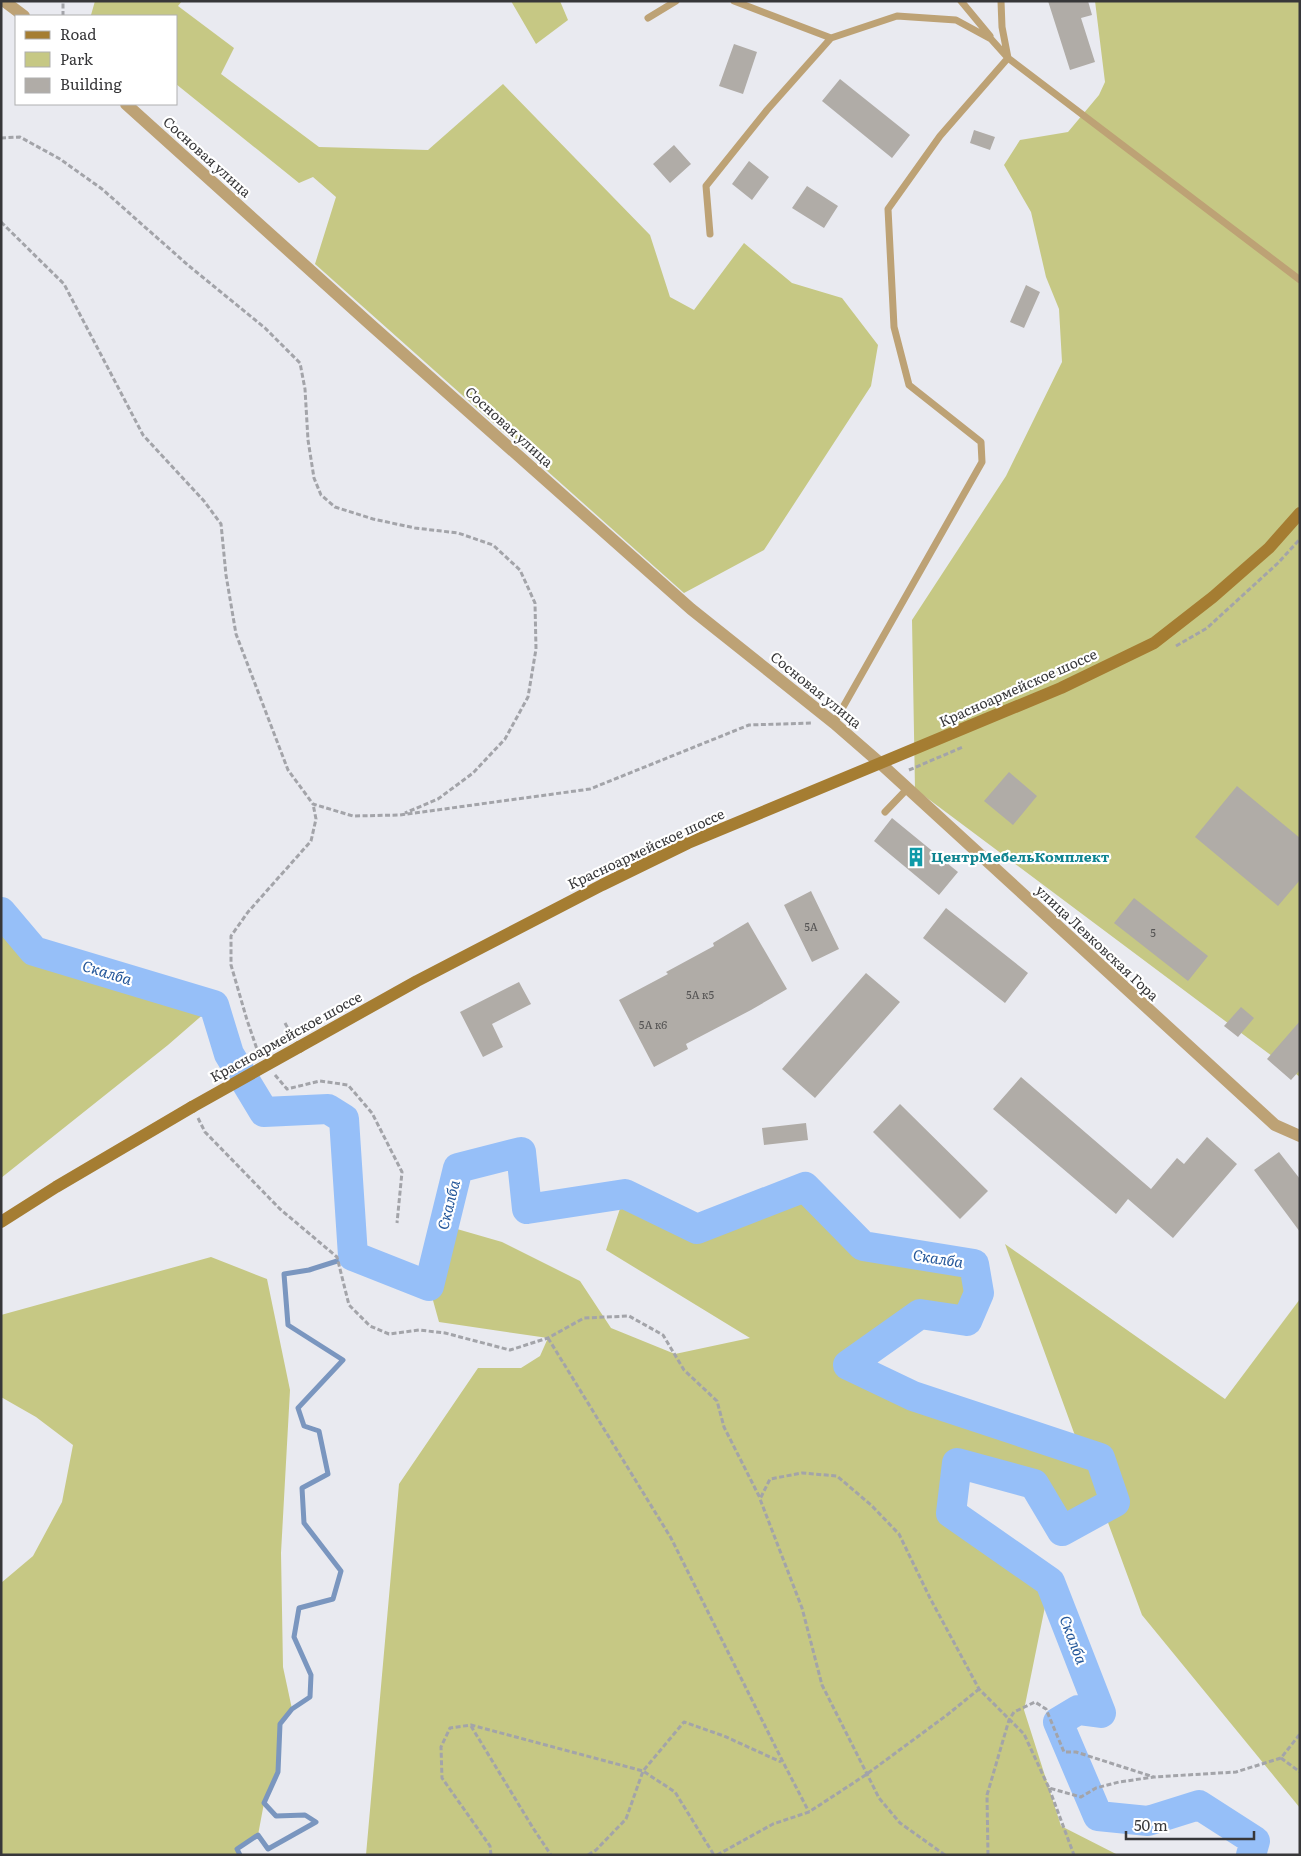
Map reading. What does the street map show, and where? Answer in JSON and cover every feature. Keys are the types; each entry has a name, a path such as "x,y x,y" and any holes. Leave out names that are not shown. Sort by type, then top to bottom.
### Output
{"main road":[{"name":"Красноармейское шоссе","path":"1,1222 56,1187 192,1107 418,981 610,880 688,843 1061,688 1154,643 1214,597 1269,548 1300,513"}],"street":[{"path":"4,1 23,15"},
{"name":"Сосновая улица","path":"127,105 691,609 834,723 880,763"},
{"name":"улица Левковская Гора","path":"880,763 1275,1125 1300,1136"}],"lane":[{"path":"648,18 676,1"},
{"path":"734,1 831,38"},
{"path":"961,1 1008,58 1300,280"},
{"path":"1002,1 1002,28 1008,58"},
{"path":"710,234 706,186 767,110 831,38 898,16 956,20 991,39"},
{"path":"834,723 982,462 981,442 909,386 894,327 888,209 940,136 1008,58"},
{"path":"885,812 908,788"}],"path":[{"path":"62,15 63,1"},
{"path":"1,138 20,136 60,159 102,189 265,328 300,363 305,389 308,440 314,478 321,494 335,508 373,519 467,536 493,545 520,570 536,603 536,649 528,697 505,739 473,773 438,799 400,815"},
{"path":"1,222 64,284 143,435 204,501 221,524 226,574 236,634 288,770 313,804 316,819 311,841 248,912 231,936 231,964 261,1060"},
{"path":"313,804 353,816 400,815 590,789 749,725 834,723"},
{"path":"274,1074 287,1089 320,1081 348,1085 372,1113 402,1172 397,1223"},
{"path":"206,1132 280,1209 337,1257 349,1305 370,1326 389,1334 419,1330 445,1333 510,1350 548,1338 584,1318 629,1316 663,1335 684,1370 717,1401 724,1426 760,1499 802,1608 822,1685 879,1798 900,1823 945,1855"},
{"path":"548,1338 671,1538 782,1762 809,1812"},
{"path":"760,1499 770,1479 802,1473 837,1476 871,1505 899,1534 930,1598 979,1689 1024,1734 1049,1788 1074,1855"},
{"path":"491,1855 490,1846 442,1778 441,1747 450,1728 471,1725 643,1771 675,1792 715,1855 773,1824 809,1812 866,1774 947,1715 979,1689"},
{"path":"988,1855 987,1795 1009,1720 1014,1712 1035,1702 1046,1709 1064,1752 1076,1752 1154,1777"},
{"path":"588,1855 596,1850 626,1819 643,1771 684,1722 724,1736 782,1762"},
{"path":"471,1725 551,1855"},
{"path":"1049,1788 1081,1797 1096,1788 1119,1782 1154,1777 1236,1772 1281,1758 1300,1734"},
{"path":"1281,1758 1300,1772"}],"green space":[{"path":"95,1 182,1 178,6 234,48 221,74 319,147 428,150 503,84 650,235 670,297 694,310 744,243 792,283 842,298 878,345 871,386 764,550 684,593 315,264 336,197 313,177 299,183 178,86 178,15 91,15"},
{"path":"511,1 560,1 568,20 536,44"},
{"path":"1095,1 1300,1 1300,1077 915,789 912,620 1006,476 1062,362 1059,309 1046,277 1031,212 1004,165 1020,140 1068,132 1099,95 1105,82"},
{"path":"1,912 34,951 214,1005 168,1045 1,1178"},
{"path":"805,1187 863,1246 974,1264 979,1293 967,1321 920,1314 849,1365 913,1396 1081,1452 1005,1244 1225,1399 1300,1299 1300,1808 1142,1615 1103,1509 1062,1531 1034,1484 957,1463 951,1513 1050,1582 1024,1710 1061,1826 1118,1855 366,1855 399,1484 478,1368 521,1368 540,1356 548,1338 439,1322 429,1286 457,1229 502,1242 580,1281 611,1328 675,1354 750,1338 606,1250 625,1194 697,1229"},
{"path":"211,1257 267,1279 290,1390 281,1553 283,1667 292,1709 280,1724 278,1772 264,1803 258,1835 238,1849 240,1855 1,1855 1,1583 33,1556 62,1502 73,1445 36,1417 1,1397 1,1315"}],"building":[{"path":"1048,1 1088,1 1092,15 1081,18 1095,62 1070,70"},
{"path":"734,44 757,52 743,94 719,86"},
{"path":"840,79 910,135 892,158 822,101"},
{"path":"974,130 995,137 990,150 970,143"},
{"path":"674,145 691,164 670,183 653,164"},
{"path":"749,161 769,177 752,200 732,184"},
{"path":"807,186 838,206 824,228 792,208"},
{"path":"1026,285 1040,292 1024,328 1010,322"},
{"path":"1009,772 1037,796 1013,825 984,801"},
{"path":"1237,786 1300,838 1300,880 1278,906 1195,837"},
{"name":"ЦентрМебельКомплект","path":"892,818 958,872 939,895 874,841"},
{"path":"811,891 839,949 812,962 784,905"},
{"path":"1134,898 1208,956 1188,981 1114,923"},
{"path":"946,908 1028,973 1005,1003 923,938"},
{"path":"748,922 787,989 686,1044 688,1049 654,1067 619,1000 668,974 666,972 714,946 713,943"},
{"path":"866,973 900,1002 815,1098 782,1069"},
{"path":"519,982 531,1004 492,1024 503,1047 483,1057 460,1012"},
{"path":"1241,1007 1254,1018 1238,1037 1224,1026"},
{"path":"1300,1021 1300,1070 1291,1080 1267,1059"},
{"path":"1021,1077 1151,1189 1177,1158 1184,1164 1207,1137 1237,1164 1173,1238 1128,1199 1116,1214 993,1109"},
{"path":"900,1104 988,1191 960,1219 873,1132"},
{"path":"806,1123 808,1140 764,1145 762,1128"},
{"path":"1279,1152 1300,1179 1300,1232 1254,1170"}],"waterway":[{"name":"Скалба","path":"1,912 34,951 214,1005 229,1054 264,1112 328,1109 344,1119 353,1256 429,1286 458,1168 521,1152 527,1209 625,1194 697,1229 805,1187 863,1246 974,1264 979,1293 967,1321 920,1314 848,1365 913,1396 1100,1458 1115,1502 1062,1531 1034,1484 957,1463 951,1513 1050,1582 1101,1713 1078,1710 1058,1722 1098,1816 1148,1821 1199,1805 1255,1841 1251,1855"},
{"path":"240,1855 237,1849 258,1835 268,1849 316,1822 305,1815 276,1816 264,1803 278,1772 280,1724 292,1709 310,1697 311,1675 294,1637 299,1608 333,1599 341,1571 304,1523 302,1488 328,1474 319,1431 304,1426 298,1408 343,1360 288,1325 284,1274 309,1270 353,1256"}],"place":[{"name":"ЦентрМебельКомплект","path":"916,857"}]}
